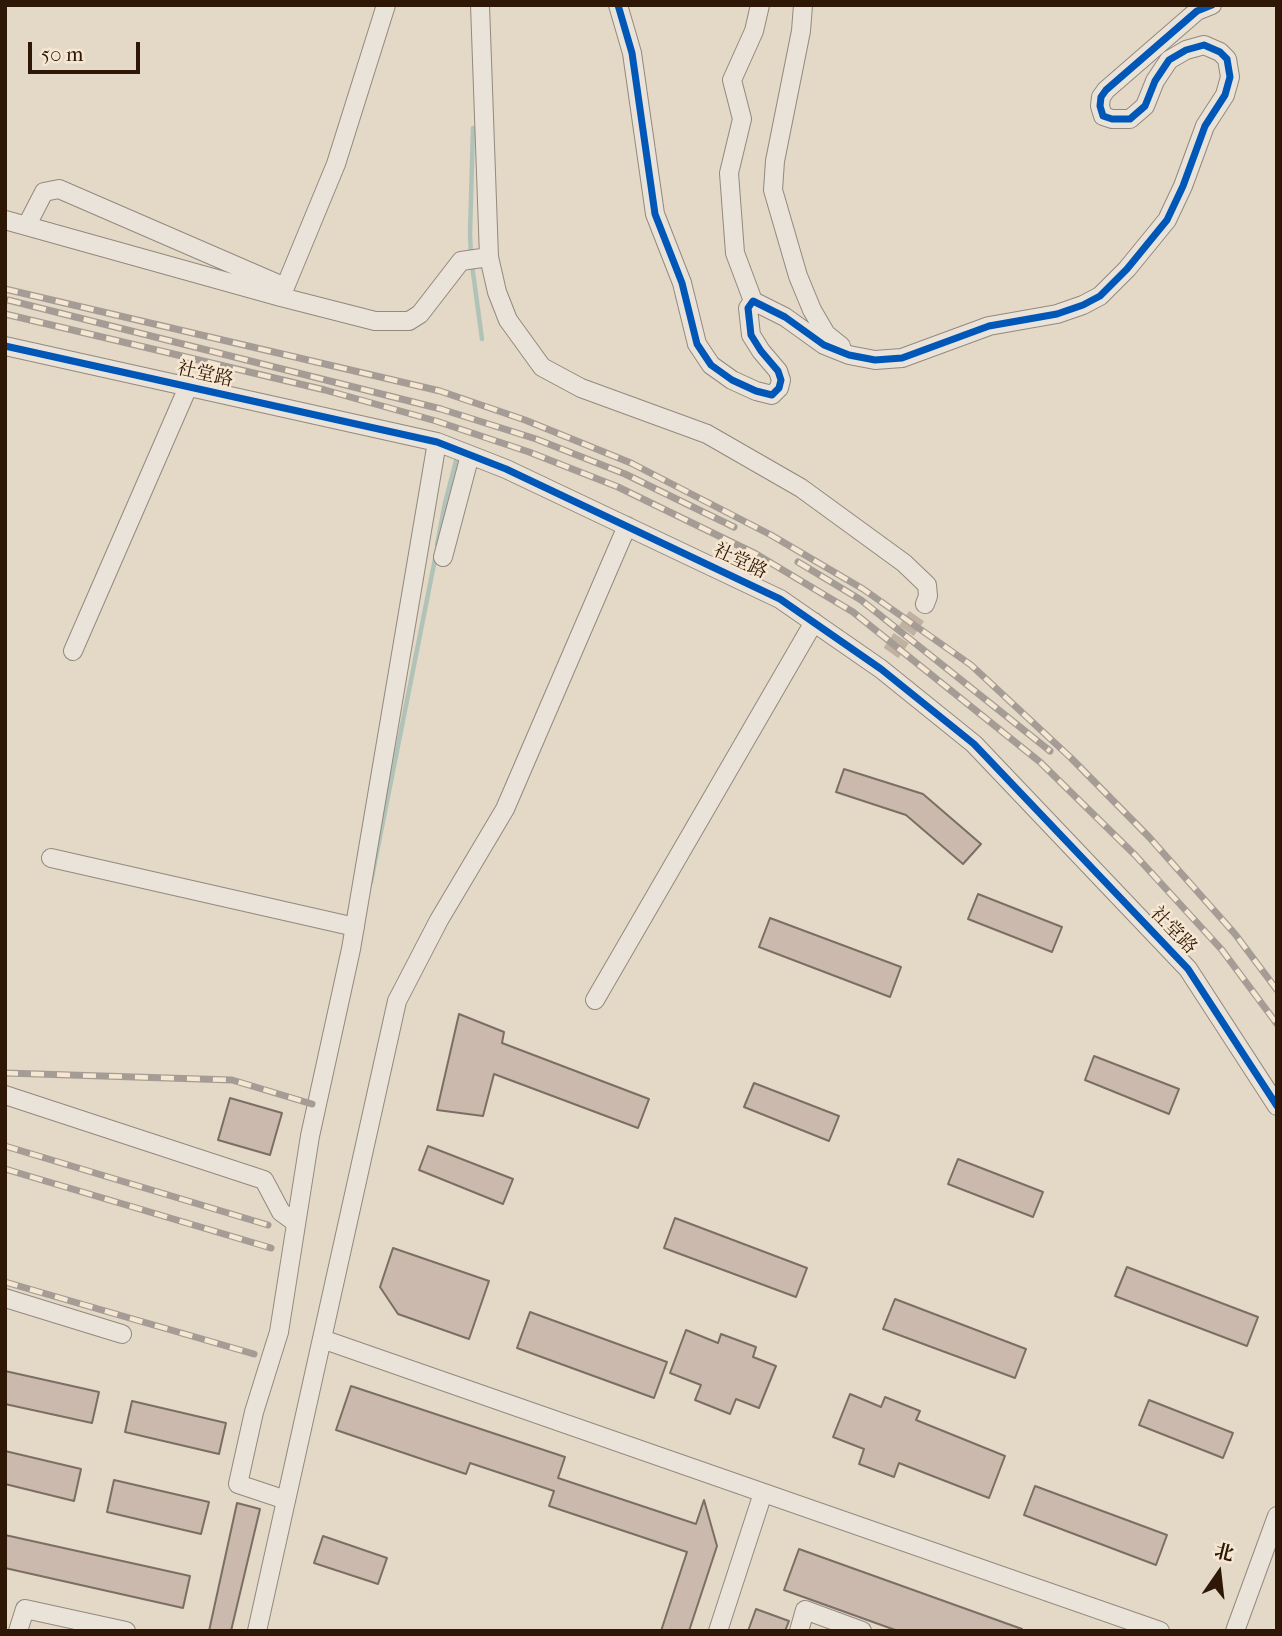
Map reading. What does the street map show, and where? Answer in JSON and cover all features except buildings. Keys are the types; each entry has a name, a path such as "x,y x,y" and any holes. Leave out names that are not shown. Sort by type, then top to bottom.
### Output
{"street":[{"path":"283,292 337,164 386,5"},
{"path":"480,5 485,258 508,320 542,367 581,388 707,434 801,488 904,562 927,585 928,596 925,604"},
{"path":"618,5 632,53 655,214 682,284 697,344 711,365 732,380 772,395 782,380 751,335 748,308 753,301"},
{"path":"760,5 754,31 732,80 742,119 729,173 735,253 753,301 785,317 824,345 849,355 875,360 902,358 989,326 1056,314 1083,305 1100,296 1118,278 1167,220 1205,127 1224,95 1230,77 1227,59 1220,52 1204,46 1186,50 1169,60 1155,81 1145,106 1130,119 1103,116 1101,97 1197,11 1212,5"},
{"path":"803,5 802,31 775,161 773,190 798,276 812,310 826,334 849,355"},
{"path":"27,225 44,192 59,189 283,292"},
{"path":"5,220 283,292 375,321 409,321 421,314 461,261 485,258"},
{"name":"社堂路","path":"5,346 436,442 506,469 780,598 881,668 974,744 1188,969 1277,1106"},
{"path":"72,651 188,387"},
{"path":"286,1500 238,1484 254,1412 279,1332 310,1136 355,927 436,442"},
{"path":"443,557 471,455"},
{"path":"257,1631 397,1001 439,920 505,809 627,526"},
{"path":"596,1000 814,622"},
{"path":"881,668 891,653"},
{"path":"51,858 355,927"},
{"path":"5,1095 264,1180 281,1212 296,1223"},
{"path":"5,1298 122,1334"},
{"path":"321,1339 1160,1631"},
{"path":"718,1631 764,1493"},
{"path":"1235,1631 1277,1516"},
{"path":"18,1631 25,1609 126,1631"},
{"path":"799,1631 805,1610 863,1631"}],"waterway":[{"path":"471,256 473,128"},
{"path":"472,265 482,339"},
{"path":"437,545 457,457"},
{"path":"371,882 436,554"}],"tunnel":[{"path":"891,653 925,604"}],"railway":[{"path":"5,289 440,391 525,420 631,463 771,535 863,589 971,665 1071,758 1149,837 1235,934 1277,990"},
{"path":"8,300 441,409 536,439 625,474 734,527"},
{"path":"5,314 325,390 436,421 529,452 618,487 756,554 853,612 1040,762 1135,855 1222,950 1277,1024"},
{"path":"798,562 861,600 1050,751"},
{"path":"5,1073 232,1080 312,1104"},
{"path":"5,1146 268,1225"},
{"path":"5,1169 271,1248"},
{"path":"5,1282 254,1354"}],"cycle path":[{"path":"618,5 632,53 655,214 682,283 697,344 711,365 732,380 772,395 779,388 781,380 778,371 751,335 748,308 753,301 785,317 824,345 849,355 875,360 902,358 989,326 1057,314 1100,296 1127,269 1167,220 1205,126 1225,95 1230,77 1227,59 1220,52 1204,45 1186,50 1169,60 1155,81 1145,106 1130,119 1103,116 1101,97 1197,11 1212,5"},
{"path":"5,346 437,442 506,469 780,599 881,669 974,744 1188,969 1277,1106"}]}
